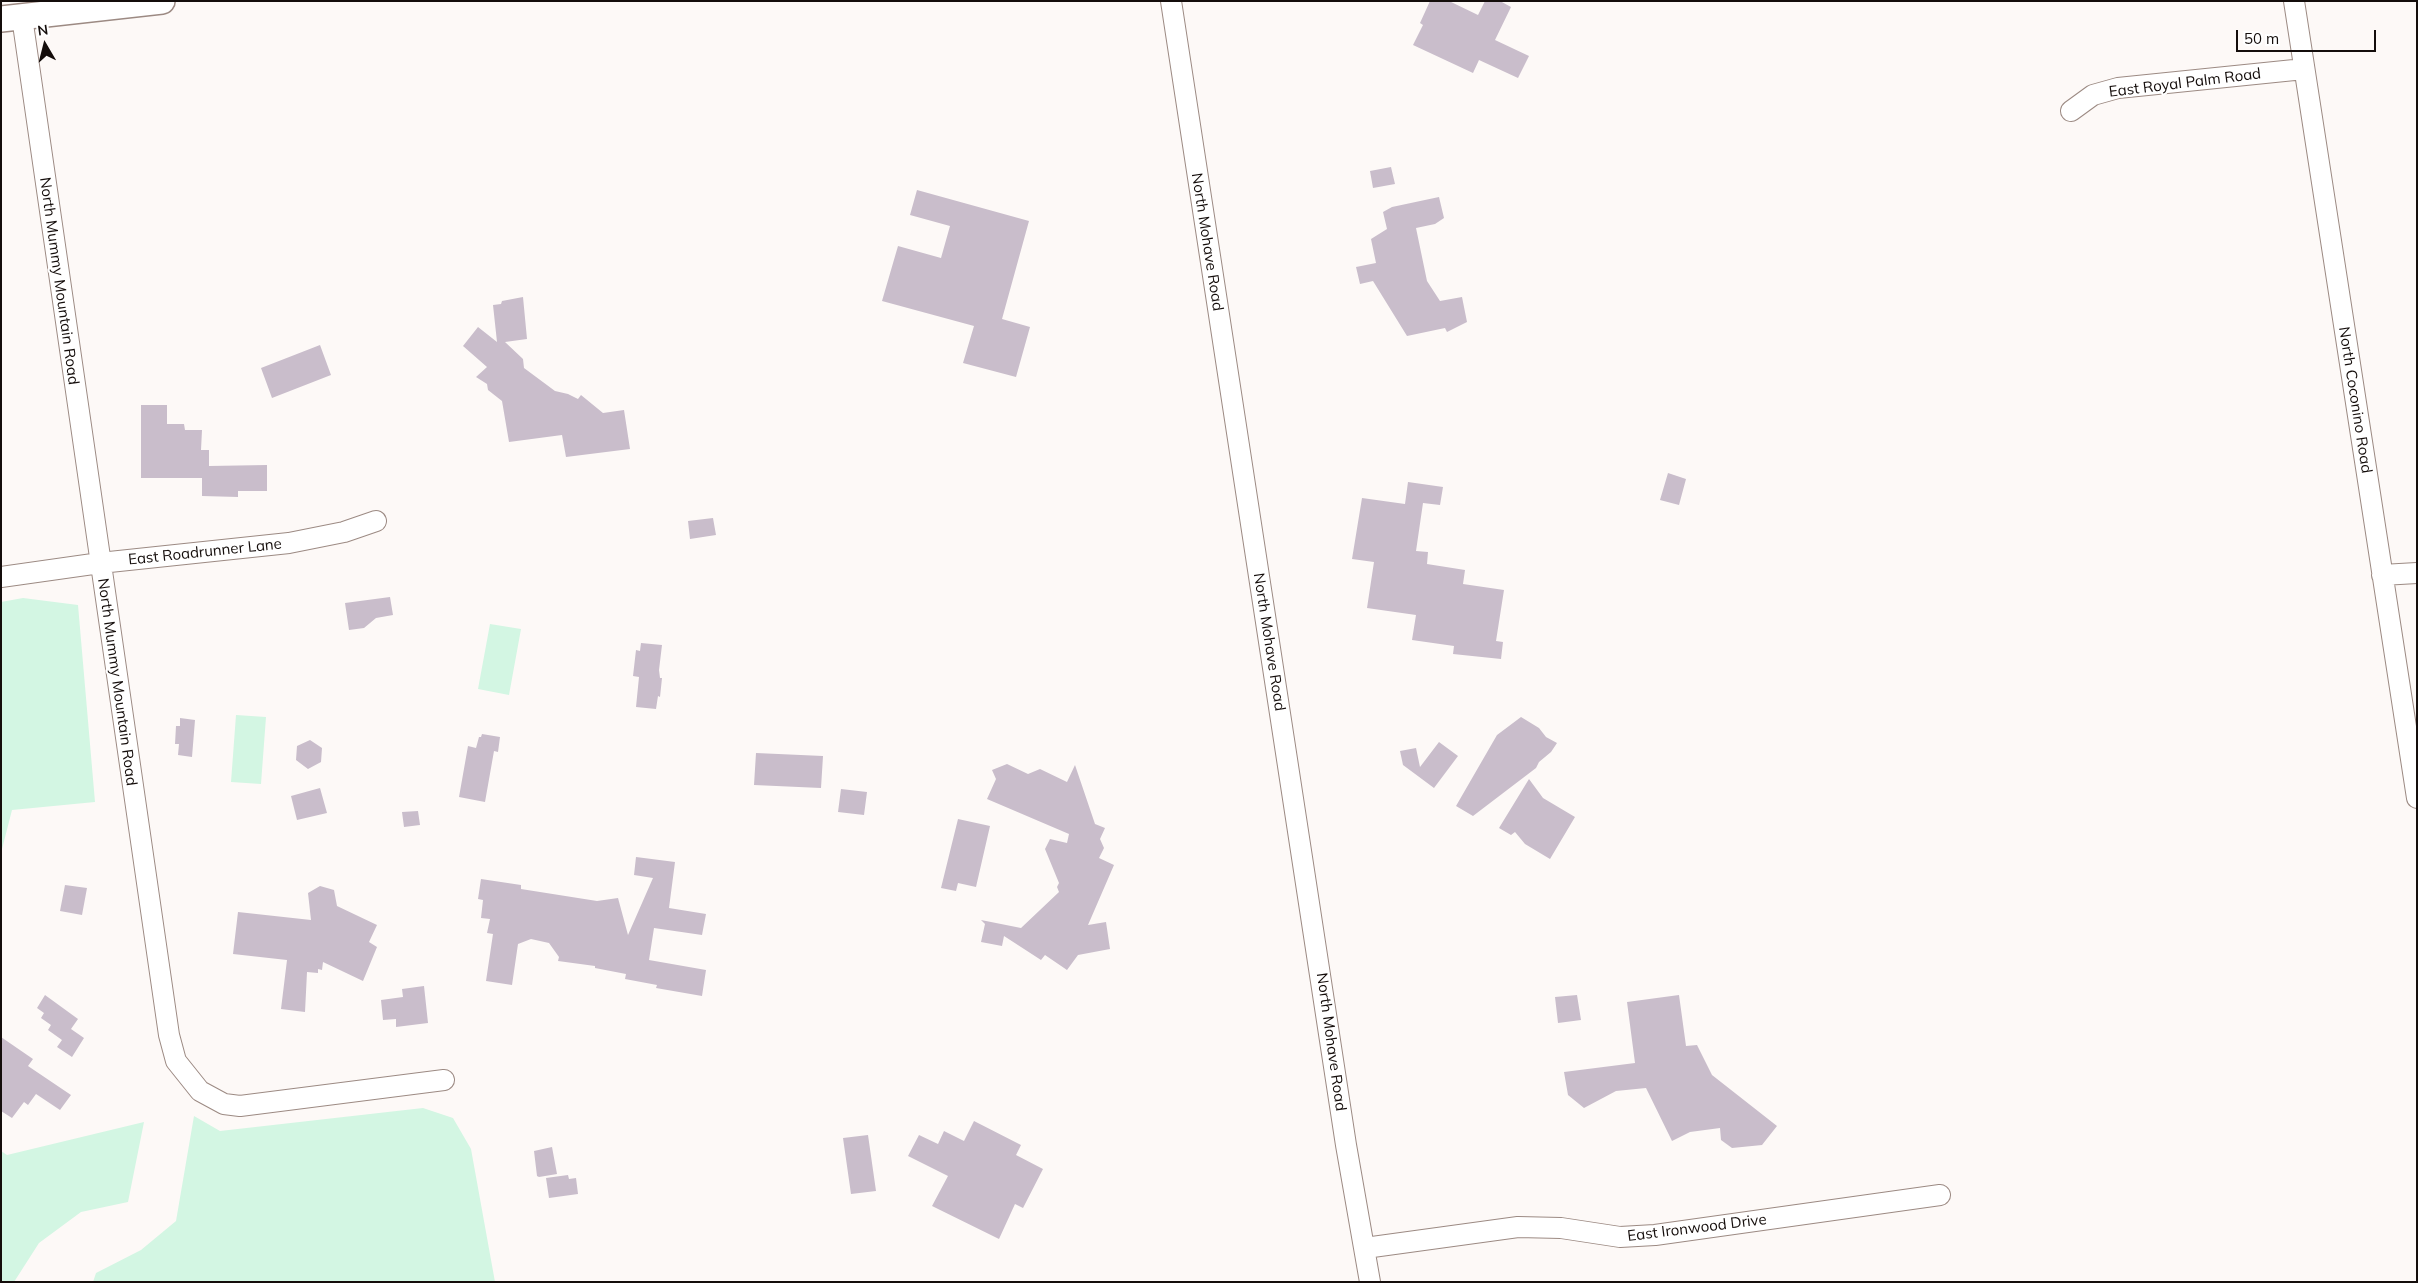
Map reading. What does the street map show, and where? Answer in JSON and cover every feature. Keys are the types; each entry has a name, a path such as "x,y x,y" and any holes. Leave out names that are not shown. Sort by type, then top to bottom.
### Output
{"street":[{"path":"12,18 162,1"},
{"name":"North Mohave Road","path":"1171,1 1346,1145 1370,1282"},
{"name":"North Coconino Road","path":"2294,1 2417,798"},
{"name":"North Mummy Mountain Road","path":"12,18 100,563 172,1050 181,1069 200,1092 224,1104 240,1106 444,1080"},
{"name":"East Royal Palm Road","path":"2071,111 2093,95 2118,88 2304,69"},
{"name":"East Roadrunner Lane","path":"1,577 100,563 289,543 344,532 376,521"},
{"path":"2382,575 2417,573"},
{"name":"East Ironwood Drive","path":"1365,1248 1518,1227 1561,1228 1620,1237 1655,1235 1940,1195"}],"green space":[{"path":"23,598 78,605 95,802 12,810 1,853 1,602"},
{"path":"490,624 521,629 509,695 478,689"},
{"path":"236,715 266,717 261,784 231,782"},
{"path":"423,1108 453,1118 471,1149 495,1282 93,1282 96,1273 141,1250 176,1221 194,1116 220,1131"},
{"path":"144,1122 128,1202 81,1212 39,1243 14,1282 1,1282 1,1151 7,1155"}],"building":[{"path":"1430,1 1449,1 1478,15 1485,1 1500,1 1511,7 1495,40 1529,56 1518,78 1479,60 1473,73 1413,45 1423,25 1420,23"},
{"path":"1391,167 1395,184 1373,188 1370,171"},
{"path":"917,190 1029,221 1002,319 1030,327 1016,377 963,363 974,326 882,301 898,246 941,258 950,226 910,215"},
{"path":"1439,197 1444,218 1435,224 1416,228 1427,281 1440,301 1462,297 1467,322 1447,332 1445,328 1407,336 1373,281 1360,284 1356,267 1376,263 1371,239 1387,229 1383,212 1392,207"},
{"path":"523,297 527,339 505,342 523,359 524,368 555,391 578,399 581,395 603,413 624,410 630,449 566,457 562,435 509,442 502,401 488,390 487,384 476,377 487,367 463,346 478,327 497,342 493,305 501,304 502,301"},
{"path":"320,345 331,375 272,398 261,368"},
{"path":"141,405 167,405 167,424 184,424 185,430 202,430 201,450 209,450 209,466 267,465 267,491 238,491 238,497 202,496 202,478 141,478"},
{"path":"1668,473 1686,479 1679,505 1660,500"},
{"path":"1408,482 1443,487 1440,505 1423,503 1416,551 1428,552 1427,564 1465,570 1463,584 1504,590 1496,641 1503,642 1501,659 1453,654 1454,646 1412,640 1416,615 1367,608 1374,562 1352,559 1362,498 1405,504"},
{"path":"713,518 716,535 690,539 688,521"},
{"path":"390,597 393,615 376,618 364,628 349,630 345,603"},
{"path":"641,643 662,645 659,670 660,678 662,678 660,697 658,696 656,709 636,707 639,677 633,676 636,650 640,651"},
{"path":"1521,717 1539,728 1546,737 1557,743 1551,752 1539,762 1536,768 1473,816 1456,806 1497,735"},
{"path":"180,718 195,720 192,757 178,755 179,744 175,744 176,726 180,726"},
{"path":"482,734 500,737 498,752 494,751 485,802 459,797 468,746 476,748 479,737"},
{"path":"310,740 322,748 321,762 308,769 296,760 297,746"},
{"path":"1439,742 1458,756 1434,788 1403,765 1400,751 1416,748 1420,767"},
{"path":"756,753 823,756 821,788 754,785"},
{"path":"1007,764 1028,774 1040,769 1067,782 1075,765 1095,824 1105,828 1100,839 1104,848 1099,858 1114,865 1088,925 1106,922 1110,949 1078,955 1067,970 1045,955 1041,960 1004,936 1002,946 981,942 985,924 981,920 1021,928 1059,892 1057,887 1059,883 1045,849 1050,839 1067,843 1069,834 987,799 996,779 992,770"},
{"path":"1529,779 1543,798 1575,817 1550,859 1525,844 1515,832 1511,835 1499,828"},
{"path":"320,788 327,813 297,820 291,796"},
{"path":"841,789 867,792 864,815 838,812"},
{"path":"418,811 420,825 404,827 402,812"},
{"path":"958,819 990,826 976,887 958,883 956,891 941,888"},
{"path":"636,857 675,862 669,908 706,914 702,935 654,928 649,960 706,970 702,996 656,988 657,985 625,979 626,974 595,968 595,966 558,961 559,957 549,943 531,939 518,944 512,985 486,981 493,934 487,933 490,919 481,918 483,900 478,899 481,879 521,885 521,889 597,901 618,898 628,935 653,878 634,875"},
{"path":"65,885 87,888 82,915 60,911"},
{"path":"320,886 334,890 337,906 377,925 369,942 377,947 363,981 323,962 322,970 318,969 318,973 307,972 305,1012 281,1009 287,960 233,954 238,912 311,920 308,893"},
{"path":"424,986 428,1023 396,1027 396,1019 383,1020 381,1000 403,997 402,989"},
{"path":"45,995 78,1019 71,1029 84,1038 72,1057 57,1047 62,1040 48,1030 51,1025 41,1018 44,1013 37,1008"},
{"path":"1577,995 1581,1020 1558,1023 1555,997"},
{"path":"1679,995 1686,1046 1697,1045 1712,1075 1777,1126 1762,1145 1732,1148 1721,1140 1720,1128 1690,1132 1672,1141 1646,1088 1616,1091 1584,1108 1568,1095 1564,1072 1635,1063 1627,1002"},
{"path":"1,1037 33,1059 28,1066 71,1095 60,1110 36,1094 28,1105 24,1102 12,1118 1,1111"},
{"path":"974,1121 1021,1145 1016,1155 1043,1169 1023,1208 1015,1204 999,1239 932,1206 948,1176 908,1156 919,1135 938,1144 944,1131 964,1141"},
{"path":"868,1135 876,1191 851,1194 843,1138"},
{"path":"552,1147 557,1174 539,1177 537,1176 534,1151"},
{"path":"568,1175 569,1179 576,1178 578,1194 549,1198 546,1178"}]}
